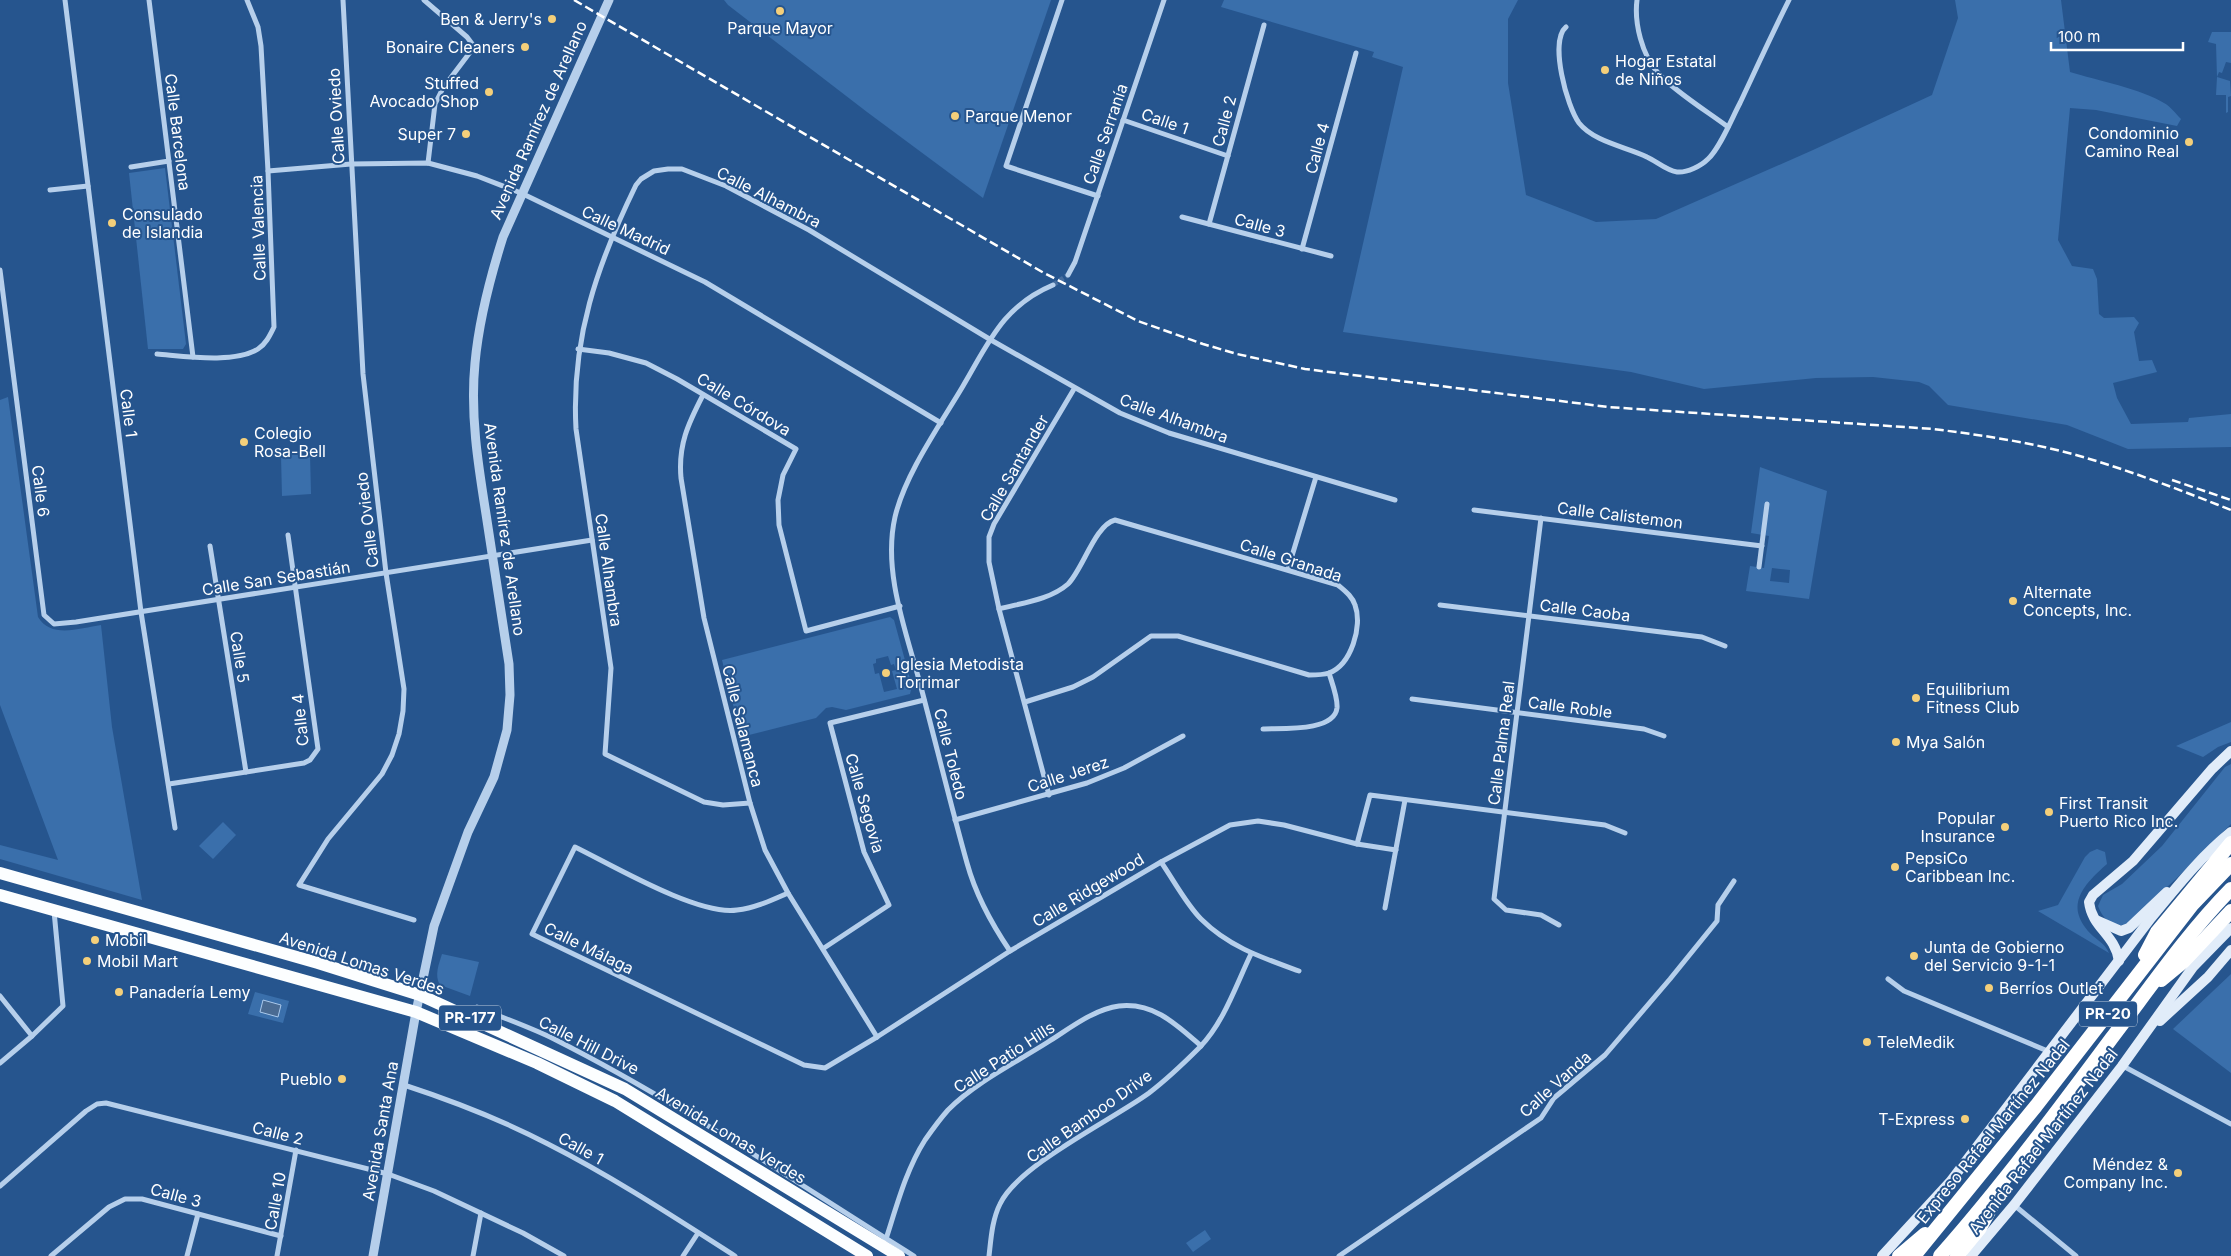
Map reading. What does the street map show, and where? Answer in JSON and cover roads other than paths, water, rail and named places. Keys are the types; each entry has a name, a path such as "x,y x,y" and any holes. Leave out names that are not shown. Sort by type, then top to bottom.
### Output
{"highway":[{"path":"2132,983 2157,932 2231,843"},
{"name":"Expreso Rafael Martínez Nadal","path":"1914,1256 1950,1215 2192,904 2231,864"},
{"name":"Avenida Lomas Verdes","path":"0,873 318,963 420,995 625,1089 899,1256"},
{"name":"PR-20","path":"1940,1256 2007,1177 2205,915 2231,889"},
{"name":"Avenida Lomas Verdes","path":"0,895 416,1012 615,1100 867,1256"},
{"path":"2146,992 2184,961 2231,911"},
{"path":"1957,1256 1980,1228 2007,1177"},
{"path":"1899,1256 1950,1215"}],"main road":[{"path":"2119,961 2117,948 2094,918 2089,902 2093,895 2133,861 2212,769 2231,751"},
{"path":"2094,918 2121,931 2129,928 2216,844 2231,832"},
{"path":"1882,1256 1950,1182 1979,1146 2185,876"},
{"name":"Avenida Rafael Martínez Nadal","path":"1971,1256 2014,1205 2122,1066 2193,967 2231,928"},
{"path":"2146,1034 2208,977 2231,950"}],"street":[{"name":"Calle 1","path":"65,0 141,612 175,828"},
{"name":"Calle Barcelona","path":"149,0 193,357"},
{"name":"Calle Valencia","path":"157,354 193,357 238,356 259,349 268,340 274,327 261,46 258,27 247,0"},
{"name":"Calle Oviedo","path":"343,0 363,374 386,573 404,689 399,734 392,755 382,774 328,839 299,885 414,920"},
{"path":"424,0 467,37 473,45 471,51 442,88 435,104 428,163"},
{"name":"Avenida Ramírez de Arellano","path":"416,1012 434,926 468,832 494,777 507,730 510,695 509,664 476,448 473,409 475,363 481,316 491,274 503,237 521,193 609,0"},
{"path":"1062,0 1006,166 1098,196"},
{"name":"Calle Serranía","path":"1068,275 1075,262 1164,0"},
{"path":"1637,0 1637,20 1642,44 1656,71 1728,127"},
{"path":"1566,26 1562,30 1559,40 1563,84 1579,123 1600,137 1646,156 1673,171 1680,172 1695,168 1709,159 1728,127 1789,0"},
{"name":"Calle 2","path":"1209,224 1264,25"},
{"name":"Calle 4","path":"1302,249 1356,53"},
{"name":"Calle 1","path":"1123,120 1228,156"},
{"path":"131,167 169,161"},
{"name":"Calle Madrid","path":"268,171 351,164 428,163 477,176 521,193 612,239 705,282 940,423"},
{"name":"Calle Alhambra","path":"750,803 723,805 704,802 605,754 611,668 576,429 574,395 578,349 590,294 631,196 641,179 654,171 682,170 726,186 809,230 1074,389 1120,413 1169,433 1395,500"},
{"path":"50,190 88,186"},
{"name":"Calle 3","path":"1182,217 1331,256"},
{"name":"Calle 6","path":"0,270 2,304 44,615 54,624 60,625 141,612"},
{"name":"Calle Toledo","path":"1010,951 993,926 976,893 955,820 900,606 892,561 895,518 906,485 940,423 1003,319 1023,301 1054,285"},
{"name":"Calle Córdova","path":"578,349 609,353 646,363 796,449 783,475 778,500 779,525 806,631 900,606"},
{"name":"Calle Santander","path":"1049,795 999,609 988,557 989,537 994,524 1074,389"},
{"name":"Calle Salamanca","path":"703,394 684,436 679,457 681,478 704,618 750,803 764,850 788,893 824,948 877,1037"},
{"path":"1288,569 1316,477"},
{"path":"1759,567 1768,504"},
{"name":"Calle Calistemon","path":"1474,510 1762,546"},
{"name":"Calle Palma Real","path":"1541,518 1494,899 1499,906 1506,910 1541,915 1559,926"},
{"name":"Calle Granada","path":"999,609 1044,597 1057,592 1068,584 1078,571 1102,529 1115,520 1338,585 1348,593 1355,604 1358,625 1351,650 1341,665 1329,673"},
{"name":"Calle 4","path":"169,784 304,763 310,760 318,749 288,535"},
{"name":"Calle San Sebastián","path":"141,612 592,540"},
{"name":"Calle 5","path":"210,546 246,772"},
{"name":"Calle Caoba","path":"1440,604 1702,637 1725,646"},
{"path":"1025,702 1073,687 1093,677 1150,636 1178,636 1309,675 1329,673 1337,706 1335,715 1328,723 1262,729"},
{"name":"Calle Roble","path":"1412,699 1644,728 1664,736"},
{"name":"Calle Segovia","path":"824,948 888,905 864,852 830,723 924,700"},
{"name":"Calle Jerez","path":"955,820 1087,783 1124,768 1183,736"},
{"path":"1357,844 1370,795 1605,825 1626,833"},
{"path":"1385,908 1405,800"},
{"name":"Calle Ridgewood","path":"877,1037 1010,951 1161,862 1230,825 1258,821 1284,825 1357,844 1396,850"},
{"name":"Calle Málaga","path":"788,893 736,911 707,908 685,900 575,847 532,934 804,1065 825,1068 877,1037"},
{"path":"1161,862 1200,918 1225,939 1250,954 1299,971"},
{"name":"Calle Vanda","path":"1339,1256 1541,1118 1554,1098 1606,1055 1670,979 1717,921 1718,905 1734,881"},
{"path":"0,1063 64,1006 54,911"},
{"name":"Calle Bamboo Drive","path":"989,1256 994,1222 1000,1203 1016,1184 1039,1164 1150,1092 1201,1046 1226,1009 1250,954"},
{"path":"1888,979 1904,991 2051,1052"},
{"path":"0,996 32,1036"},
{"name":"Calle Patio Hills","path":"886,1239 912,1162 926,1139 948,1110 980,1084 1004,1069 1096,1013 1119,1006 1139,1007 1161,1013 1173,1020 1201,1046"},
{"name":"Calle Hill Drive","path":"477,1007 552,1038 633,1081 816,1192 914,1256"},
{"name":"Avenida Santa Ana","path":"373,1256 416,1012"},
{"path":"2122,1066 2231,1124"},
{"name":"Calle 1","path":"404,1085 451,1101 548,1143 605,1175 735,1256"},
{"name":"Calle 2","path":"0,1186 86,1111 97,1104 106,1103 388,1174 434,1191 524,1233 564,1256"},
{"name":"Calle 10","path":"277,1256 296,1150"},
{"name":"Calle 3","path":"52,1256 109,1207 125,1199 142,1199 282,1236"},
{"path":"2014,1205 2076,1256"},
{"path":"473,1256 481,1213"},
{"path":"187,1256 198,1214"},
{"path":"683,1256 698,1232"}],"tunnel":[{"path":"1053,285 1068,275"}],"railway":[{"path":"574,0 1044,273 1138,321 1203,344 1237,354 1305,369 1608,407 1933,429 1987,436 2041,446 2096,461 2231,510"},
{"path":"2172,480 2231,500"}],"place":[{"name":"Parque Mayor","path":"780,11"},
{"name":"Ben & Jerry's","path":"552,19"},
{"name":"Bonaire Cleaners","path":"525,47"},
{"name":"Hogar Estatal de Niños","path":"1605,70"},
{"name":"Stuffed Avocado Shop","path":"489,92"},
{"name":"Parque Menor","path":"955,116"},
{"name":"Super 7","path":"466,134"},
{"name":"Condominio Camino Real","path":"2189,142"},
{"name":"Consulado de Islandia","path":"112,223"},
{"name":"Colegio Rosa-Bell","path":"244,442"},
{"name":"Alternate Concepts, Inc.","path":"2013,601"},
{"name":"Iglesia Metodista Torrimar","path":"886,673"},
{"name":"Equilibrium Fitness Club","path":"1916,698"},
{"name":"Mya Salón","path":"1896,742"},
{"name":"First Transit Puerto Rico Inc.","path":"2049,812"},
{"name":"Popular Insurance","path":"2005,827"},
{"name":"PepsiCo Caribbean Inc.","path":"1895,867"},
{"name":"Mobil","path":"95,940"},
{"name":"Junta de Gobierno del Servicio 9-1-1","path":"1914,956"},
{"name":"Mobil Mart","path":"87,961"},
{"name":"Berríos Outlet","path":"1989,988"},
{"name":"Panadería Lemy","path":"119,992"},
{"name":"TeleMedik","path":"1867,1042"},
{"name":"Pueblo","path":"342,1079"},
{"name":"T-Express","path":"1965,1119"},
{"name":"Méndez & Company Inc.","path":"2178,1173"}]}
